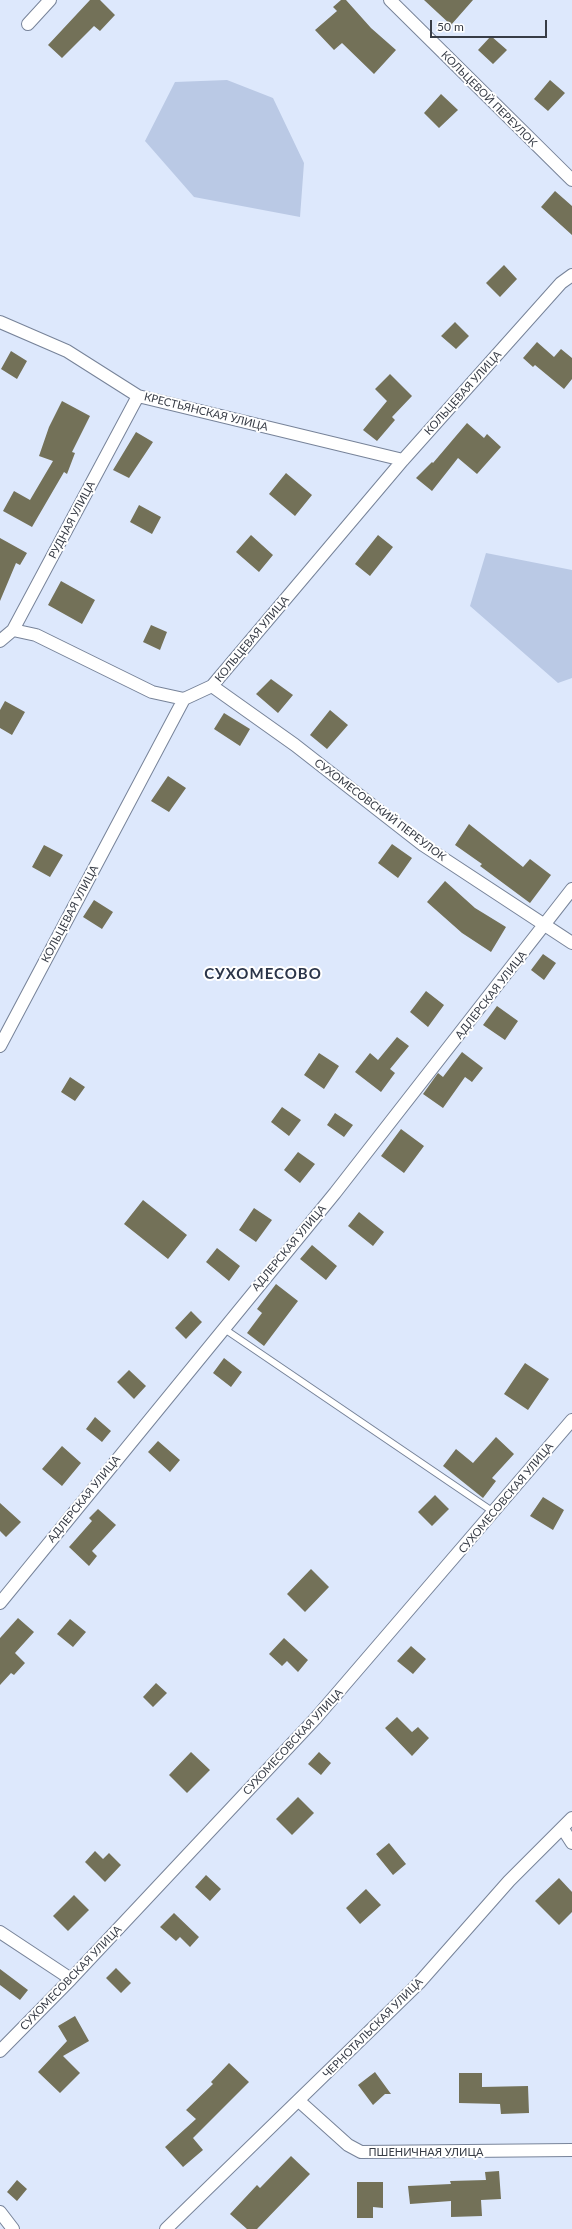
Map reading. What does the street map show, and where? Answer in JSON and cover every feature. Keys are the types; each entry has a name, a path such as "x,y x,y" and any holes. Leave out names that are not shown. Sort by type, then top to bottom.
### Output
{"street":[{"path":"28,24 50,0"},
{"name":"КОЛЬЦЕВОЙ ПЕРЕУЛОК","path":"390,0 572,180"},
{"name":"КОЛЬЦЕВАЯ УЛИЦА","path":"0,1046 184,699 212,686 403,460 561,283 572,275"},
{"name":"КРЕСТЬЯНСКАЯ УЛИЦА","path":"0,322 67,351 138,396 403,460"},
{"name":"РУДНАЯ УЛИЦА","path":"0,641 13,630 138,396"},
{"path":"13,630 36,635 152,692 184,699"},
{"name":"СУХОМЕСОВСКИЙ ПЕРЕУЛОК","path":"212,686 295,745 423,845 572,943"},
{"name":"АДЛЕРСКАЯ УЛИЦА","path":"0,1603 223,1328 335,1193 546,925 572,889"},
{"name":"СУХОМЕСОВСКАЯ УЛИЦА","path":"0,2051 71,1979 316,1719 495,1513 572,1420"},
{"name":"ЧЕРНОТАЛЬСКАЯ УЛИЦА","path":"166,2229 419,1983 509,1881 563,1829 572,1818"},
{"path":"563,1829 572,1842"},
{"path":"0,1932 71,1979"},
{"name":"ПШЕНИЧНАЯ УЛИЦА","path":"299,2100 348,2145 361,2152 572,2150"},
{"path":"0,2212 13,2229"}],"lane":[{"path":"223,1328 495,1513"}],"shaded area":[{"path":"227,80 273,98 304,163 300,217 194,197 145,141 175,82"},
{"path":"486,553 572,570 572,678 558,683 470,606"}],"building":[{"path":"90,0 100,0 115,15 100,31 94,26 62,58 48,45"},
{"path":"341,0 346,0 371,28 396,50 374,74 342,43 334,50 315,30 337,11 333,7"},
{"path":"424,0 473,0 451,25"},
{"path":"491,36 507,50 493,64 478,50"},
{"path":"550,80 565,93 548,111 534,99"},
{"path":"441,94 458,110 439,128 424,113"},
{"path":"555,191 572,206 572,235 541,207"},
{"path":"504,265 517,279 500,297 486,283"},
{"path":"455,322 469,336 456,349 441,336"},
{"path":"537,342 554,357 561,349 572,358 572,379 564,389 535,365 533,367 523,358"},
{"path":"11,351 27,361 17,379 1,369"},
{"path":"390,374 412,396 392,417 395,420 377,441 363,430 387,401 375,389"},
{"path":"62,401 90,416 72,452 75,453 67,474 64,472 32,527 3,511 14,491 30,500 53,461 39,456 49,427"},
{"path":"467,423 484,438 487,434 501,447 477,474 458,458 432,491 416,478 432,462 433,463"},
{"path":"136,432 153,442 129,478 113,470"},
{"path":"286,473 312,495 295,516 269,494"},
{"path":"139,505 161,517 152,534 130,522"},
{"path":"251,535 273,555 259,572 236,552"},
{"path":"378,535 393,547 370,576 355,564"},
{"path":"0,538 27,553 20,565 16,563 0,601"},
{"path":"61,581 95,600 82,624 48,605"},
{"path":"151,625 167,632 160,650 143,642"},
{"path":"271,679 293,695 278,713 256,694"},
{"path":"5,701 25,712 12,735 0,728 0,710"},
{"path":"330,710 348,725 327,749 310,735"},
{"path":"224,713 250,729 240,746 214,729"},
{"path":"168,776 186,788 169,812 151,801"},
{"path":"469,824 523,867 530,859 551,875 530,903 480,866 482,864 455,845"},
{"path":"392,844 412,858 398,878 378,863"},
{"path":"44,845 63,855 50,877 32,867"},
{"path":"445,881 475,908 506,927 491,952 462,933 427,902"},
{"path":"94,900 113,912 102,929 83,917"},
{"path":"543,954 556,963 544,980 531,970"},
{"path":"426,991 444,1005 428,1027 410,1012"},
{"path":"497,1006 518,1021 505,1040 483,1025"},
{"path":"397,1037 409,1046 390,1069 395,1073 381,1092 355,1072 370,1053 378,1060"},
{"path":"462,1052 483,1068 472,1082 465,1077 443,1108 423,1094 438,1073 443,1077"},
{"path":"319,1053 339,1066 324,1089 304,1075"},
{"path":"70,1077 85,1087 75,1101 61,1092"},
{"path":"282,1107 301,1120 289,1136 271,1122"},
{"path":"335,1113 353,1125 344,1137 327,1125"},
{"path":"401,1129 424,1146 404,1173 381,1156"},
{"path":"298,1152 315,1164 300,1183 284,1170"},
{"path":"143,1200 187,1235 168,1259 124,1224"},
{"path":"254,1208 272,1220 256,1242 239,1230"},
{"path":"359,1212 384,1232 373,1246 348,1226"},
{"path":"312,1245 337,1266 326,1280 300,1259"},
{"path":"217,1248 240,1266 229,1281 206,1262"},
{"path":"276,1284 298,1301 264,1346 247,1333 262,1313 257,1309"},
{"path":"191,1311 202,1322 186,1339 175,1328"},
{"path":"224,1358 242,1372 231,1387 213,1373"},
{"path":"525,1363 549,1379 528,1410 504,1394"},
{"path":"129,1370 146,1386 134,1399 117,1382"},
{"path":"95,1417 111,1431 102,1442 86,1429"},
{"path":"496,1437 514,1454 492,1478 496,1481 483,1498 443,1466 456,1449 473,1463"},
{"path":"158,1441 180,1460 170,1472 148,1452"},
{"path":"62,1446 81,1463 62,1486 42,1469"},
{"path":"435,1495 449,1509 432,1526 418,1512"},
{"path":"543,1497 564,1510 553,1530 530,1516"},
{"path":"0,1503 21,1522 6,1537 0,1531"},
{"path":"98,1509 116,1525 92,1551 97,1556 89,1566 69,1547 92,1521 89,1518"},
{"path":"311,1569 329,1587 305,1612 287,1594"},
{"path":"18,1618 34,1632 15,1653 25,1663 14,1675 11,1673 0,1685 0,1638"},
{"path":"70,1619 86,1632 73,1647 57,1634"},
{"path":"284,1638 308,1660 298,1672 287,1661 282,1666 269,1654"},
{"path":"411,1646 426,1659 413,1674 397,1661"},
{"path":"156,1683 167,1693 153,1707 143,1697"},
{"path":"397,1717 412,1732 418,1727 429,1738 412,1756 385,1728"},
{"path":"191,1752 210,1770 187,1793 169,1775"},
{"path":"319,1752 331,1763 321,1775 308,1764"},
{"path":"298,1797 314,1813 292,1835 276,1819"},
{"path":"389,1843 406,1864 393,1875 376,1854"},
{"path":"95,1851 103,1859 109,1853 121,1865 105,1882 85,1862"},
{"path":"206,1875 221,1889 210,1901 195,1887"},
{"path":"559,1878 572,1892 572,1912 559,1925 535,1901"},
{"path":"366,1889 381,1905 360,1924 346,1908"},
{"path":"74,1895 89,1910 68,1931 53,1916"},
{"path":"174,1913 199,1937 190,1947 180,1937 176,1941 160,1927"},
{"path":"116,1968 131,1983 121,1993 106,1978"},
{"path":"0,1969 28,1990 20,2000 0,1985"},
{"path":"75,2016 89,2041 63,2056 80,2073 60,2093 38,2072 67,2041 58,2026"},
{"path":"229,2063 249,2082 193,2138 203,2150 183,2167 165,2147 196,2119 186,2110 213,2084 211,2082"},
{"path":"375,2072 391,2094 385,2094 373,2105 358,2085"},
{"path":"459,2073 482,2073 482,2087 528,2086 529,2113 501,2114 500,2104 459,2103"},
{"path":"291,2156 310,2174 257,2229 247,2229 230,2214 257,2185 260,2188"},
{"path":"499,2171 501,2199 481,2200 482,2216 451,2217 451,2201 410,2204 408,2186 451,2184 450,2181 486,2180 485,2172"},
{"path":"17,2180 27,2189 17,2201 7,2192"},
{"path":"357,2182 383,2182 383,2208 373,2207 373,2218 357,2218"}],"district":[{"name":"СУХОМЕСОВО","path":"263,974"}]}
